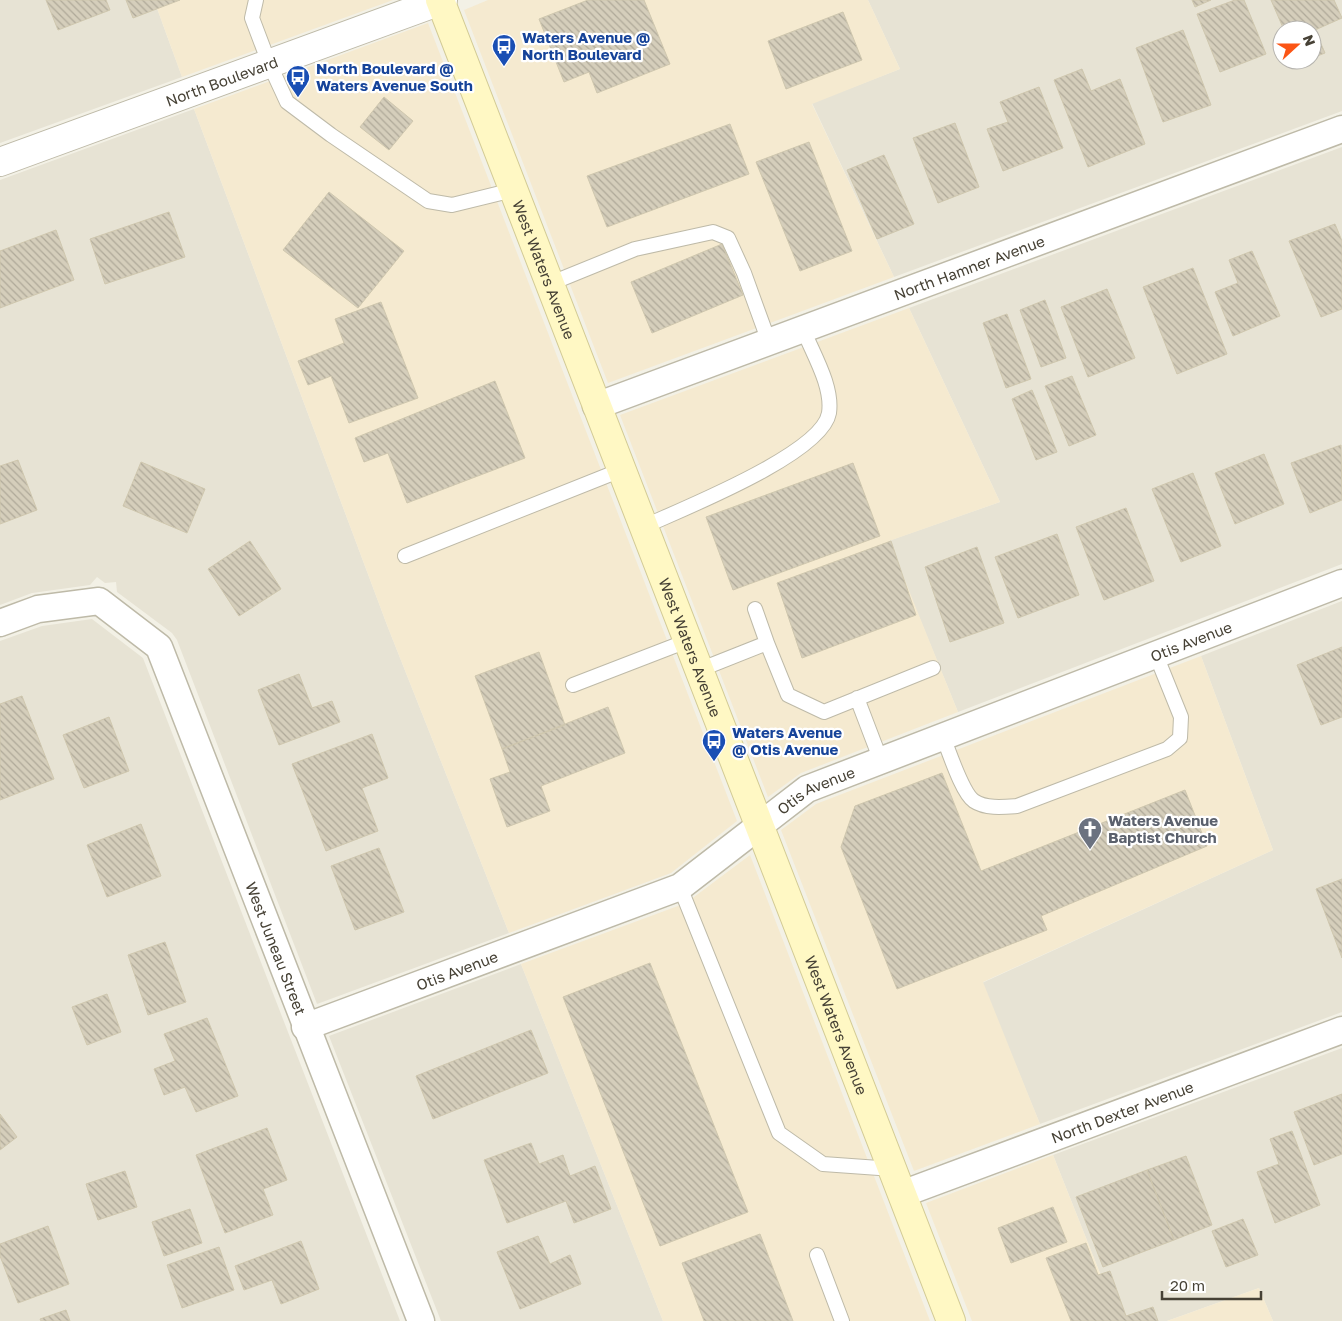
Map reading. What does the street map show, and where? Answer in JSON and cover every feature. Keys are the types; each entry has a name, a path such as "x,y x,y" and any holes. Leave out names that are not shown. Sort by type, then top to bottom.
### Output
{"main road":[{"name":"West Waters Avenue","path":"441,0 596,406 952,1321"}],"street":[{"name":"North Boulevard","path":"0,162 441,0"},
{"name":"North Hamner Avenue","path":"596,406 1342,129"},
{"name":"Otis Avenue","path":"305,1027 680,887 807,789 1342,583"},
{"name":"West Juneau Street","path":"0,623 38,609 98,601 159,647 305,1027 421,1321"},
{"name":"North Dexter Avenue","path":"897,1182 1342,1030"}],"lane":[{"path":"256,0 252,18 269,63 287,102 369,162 428,201 452,205 513,190"},
{"path":"549,284 635,250 713,232 728,238 744,273 769,342"},
{"path":"643,527 781,462 813,438 822,428 829,412 827,392 803,329"},
{"path":"405,556 622,470"},
{"path":"755,609 788,695 824,712 933,668"},
{"path":"573,685 688,641"},
{"path":"699,670 767,644"},
{"path":"943,737 966,791 974,801 991,807 1017,806 1167,749 1180,738 1181,717 1156,655"},
{"path":"857,698 881,761"},
{"path":"680,887 779,1132 823,1164 897,1182"},
{"path":"817,1255 842,1321"}],"shaded area":[{"path":"0,0 154,0 182,77 0,143"},
{"path":"154,0 393,0 182,77"},
{"path":"488,0 868,0 900,69 812,104 894,277 608,383 464,10"},
{"path":"868,0 1342,0 1342,111 894,277 812,103 900,69"},
{"path":"428,23 737,821 671,873 509,933 387,625 194,109"},
{"path":"194,109 387,625 509,933 317,1004 177,640 172,633 117,592 116,582 105,583 97,577 90,585 32,593 0,605 0,180"},
{"path":"1342,147 1342,564 958,712 888,541 1000,502 909,308"},
{"path":"909,308 1000,502 889,541 958,712 801,773 768,797 620,415"},
{"path":"1342,601 1342,1012 1040,1124 982,983 1273,850 1201,656"},
{"path":"92,619 143,658 400,1321 0,1321 0,641 42,626"},
{"path":"1201,656 1273,850 983,982 1040,1124 914,1171 781,830 816,804"},
{"path":"750,855 930,1321 663,1321 521,964 686,903"},
{"path":"521,964 663,1321 441,1321 329,1036"},
{"path":"1342,1048 1342,1321 1273,1321 1259,1288 1167,1321 1119,1321 1053,1155"},
{"path":"1053,1155 1119,1321 972,1321 926,1203"},
{"path":"1259,1288 1273,1321 1167,1321"}],"building":[{"path":"46,0 106,0 110,10 58,30"},
{"path":"126,0 180,0 133,18"},
{"path":"588,0 644,0 670,64 597,93 589,72 564,82 539,19"},
{"path":"1192,0 1211,0 1195,7"},
{"path":"1235,0 1244,0 1266,54 1220,72 1197,14"},
{"path":"1271,0 1334,0 1342,18 1322,27 1322,20 1280,20"},
{"path":"843,12 862,60 786,89 768,41"},
{"path":"1183,30 1211,105 1163,122 1136,48"},
{"path":"1082,69 1091,91 1120,79 1145,144 1088,167 1054,80"},
{"path":"1039,87 1063,148 1003,171 987,129 1008,122 1000,102"},
{"path":"384,97 413,121 389,150 360,127"},
{"path":"955,123 979,187 938,203 913,138"},
{"path":"730,124 749,174 607,227 587,176"},
{"path":"809,142 852,251 800,271 756,162"},
{"path":"884,155 914,224 877,239 847,170"},
{"path":"329,192 404,251 358,308 283,250"},
{"path":"169,212 185,257 105,284 90,239"},
{"path":"1335,224 1342,241 1342,309 1321,317 1289,241"},
{"path":"56,230 74,280 0,308 0,251"},
{"path":"722,244 743,295 652,333 631,282"},
{"path":"1252,251 1280,316 1233,336 1215,292 1238,283 1229,260"},
{"path":"1193,268 1227,354 1177,374 1143,287"},
{"path":"1107,289 1135,358 1088,377 1061,307"},
{"path":"1045,300 1066,358 1041,367 1020,310"},
{"path":"381,302 418,398 349,423 331,376 308,385 298,361 344,343 335,319"},
{"path":"1007,314 1031,379 1006,388 983,323"},
{"path":"1072,376 1096,435 1069,446 1045,386"},
{"path":"495,381 525,458 407,503 388,453 364,462 355,438"},
{"path":"1032,390 1057,452 1036,460 1012,399"},
{"path":"1341,445 1342,500 1310,513 1291,463"},
{"path":"1264,454 1284,504 1235,524 1215,473"},
{"path":"18,460 37,510 0,524 0,466"},
{"path":"141,462 205,489 187,533 123,506"},
{"path":"853,463 880,536 733,590 706,517"},
{"path":"1193,473 1221,546 1181,562 1152,489"},
{"path":"1126,508 1154,581 1104,600 1076,527"},
{"path":"1057,534 1079,595 1018,618 995,557"},
{"path":"250,541 281,589 239,616 208,569"},
{"path":"891,541 916,615 802,658 777,583"},
{"path":"977,547 1004,623 950,642 925,567"},
{"path":"1342,647 1342,717 1321,725 1297,665"},
{"path":"539,652 565,725 502,749 475,676"},
{"path":"299,674 312,708 332,701 340,722 279,745 258,690"},
{"path":"22,696 54,779 0,800 0,704"},
{"path":"608,707 625,753 541,786 550,811 507,827 490,779 510,772 502,749"},
{"path":"109,717 129,771 84,788 63,735"},
{"path":"372,734 388,778 362,788 378,831 326,851 292,764"},
{"path":"942,773 981,871 1185,790 1207,846 1041,916 1047,930 897,989 841,847 855,806"},
{"path":"141,824 161,876 107,897 87,845"},
{"path":"379,848 404,912 355,930 331,866"},
{"path":"1342,879 1342,958 1316,889"},
{"path":"165,942 186,1002 148,1015 128,955"},
{"path":"650,963 748,1212 660,1246 563,997"},
{"path":"107,994 121,1032 87,1045 72,1007"},
{"path":"207,1018 238,1096 196,1112 185,1087 164,1095 154,1069 175,1061 164,1034"},
{"path":"531,1030 548,1073 433,1119 416,1076"},
{"path":"1342,1094 1342,1154 1314,1165 1294,1112"},
{"path":"0,1114 17,1137 0,1150"},
{"path":"267,1128 287,1180 263,1189 273,1215 225,1233 196,1155"},
{"path":"1292,1131 1320,1205 1275,1223 1257,1172 1279,1164 1270,1139"},
{"path":"531,1143 539,1164 563,1155 570,1176 595,1166 611,1209 574,1223 566,1201 507,1223 484,1160"},
{"path":"1186,1156 1212,1225 1174,1240 1147,1170"},
{"path":"1147,1170 1174,1240 1103,1267 1076,1197"},
{"path":"125,1171 137,1207 98,1220 86,1184"},
{"path":"1053,1207 1067,1242 1011,1263 998,1228"},
{"path":"190,1209 202,1243 164,1256 152,1222"},
{"path":"1243,1219 1258,1255 1226,1267 1212,1231"},
{"path":"48,1226 69,1284 18,1303 0,1256 0,1244"},
{"path":"760,1234 793,1321 704,1321 682,1263"},
{"path":"538,1236 550,1264 570,1255 581,1284 520,1309 497,1252"},
{"path":"301,1241 319,1289 281,1304 272,1280 244,1290 235,1266"},
{"path":"1086,1243 1098,1275 1110,1271 1126,1316 1153,1307 1158,1321 1071,1321 1046,1258"},
{"path":"219,1247 234,1290 182,1308 167,1265"},
{"path":"66,1310 70,1321 41,1321 40,1319"}],"place":[{"name":"Waters Avenue @ North Boulevard","path":"504,67"},
{"name":"North Boulevard @ Waters Avenue South","path":"298,98"},
{"name":"Waters Avenue @ Otis Avenue","path":"714,762"},
{"name":"Waters Avenue Baptist Church","path":"1090,850"}]}
